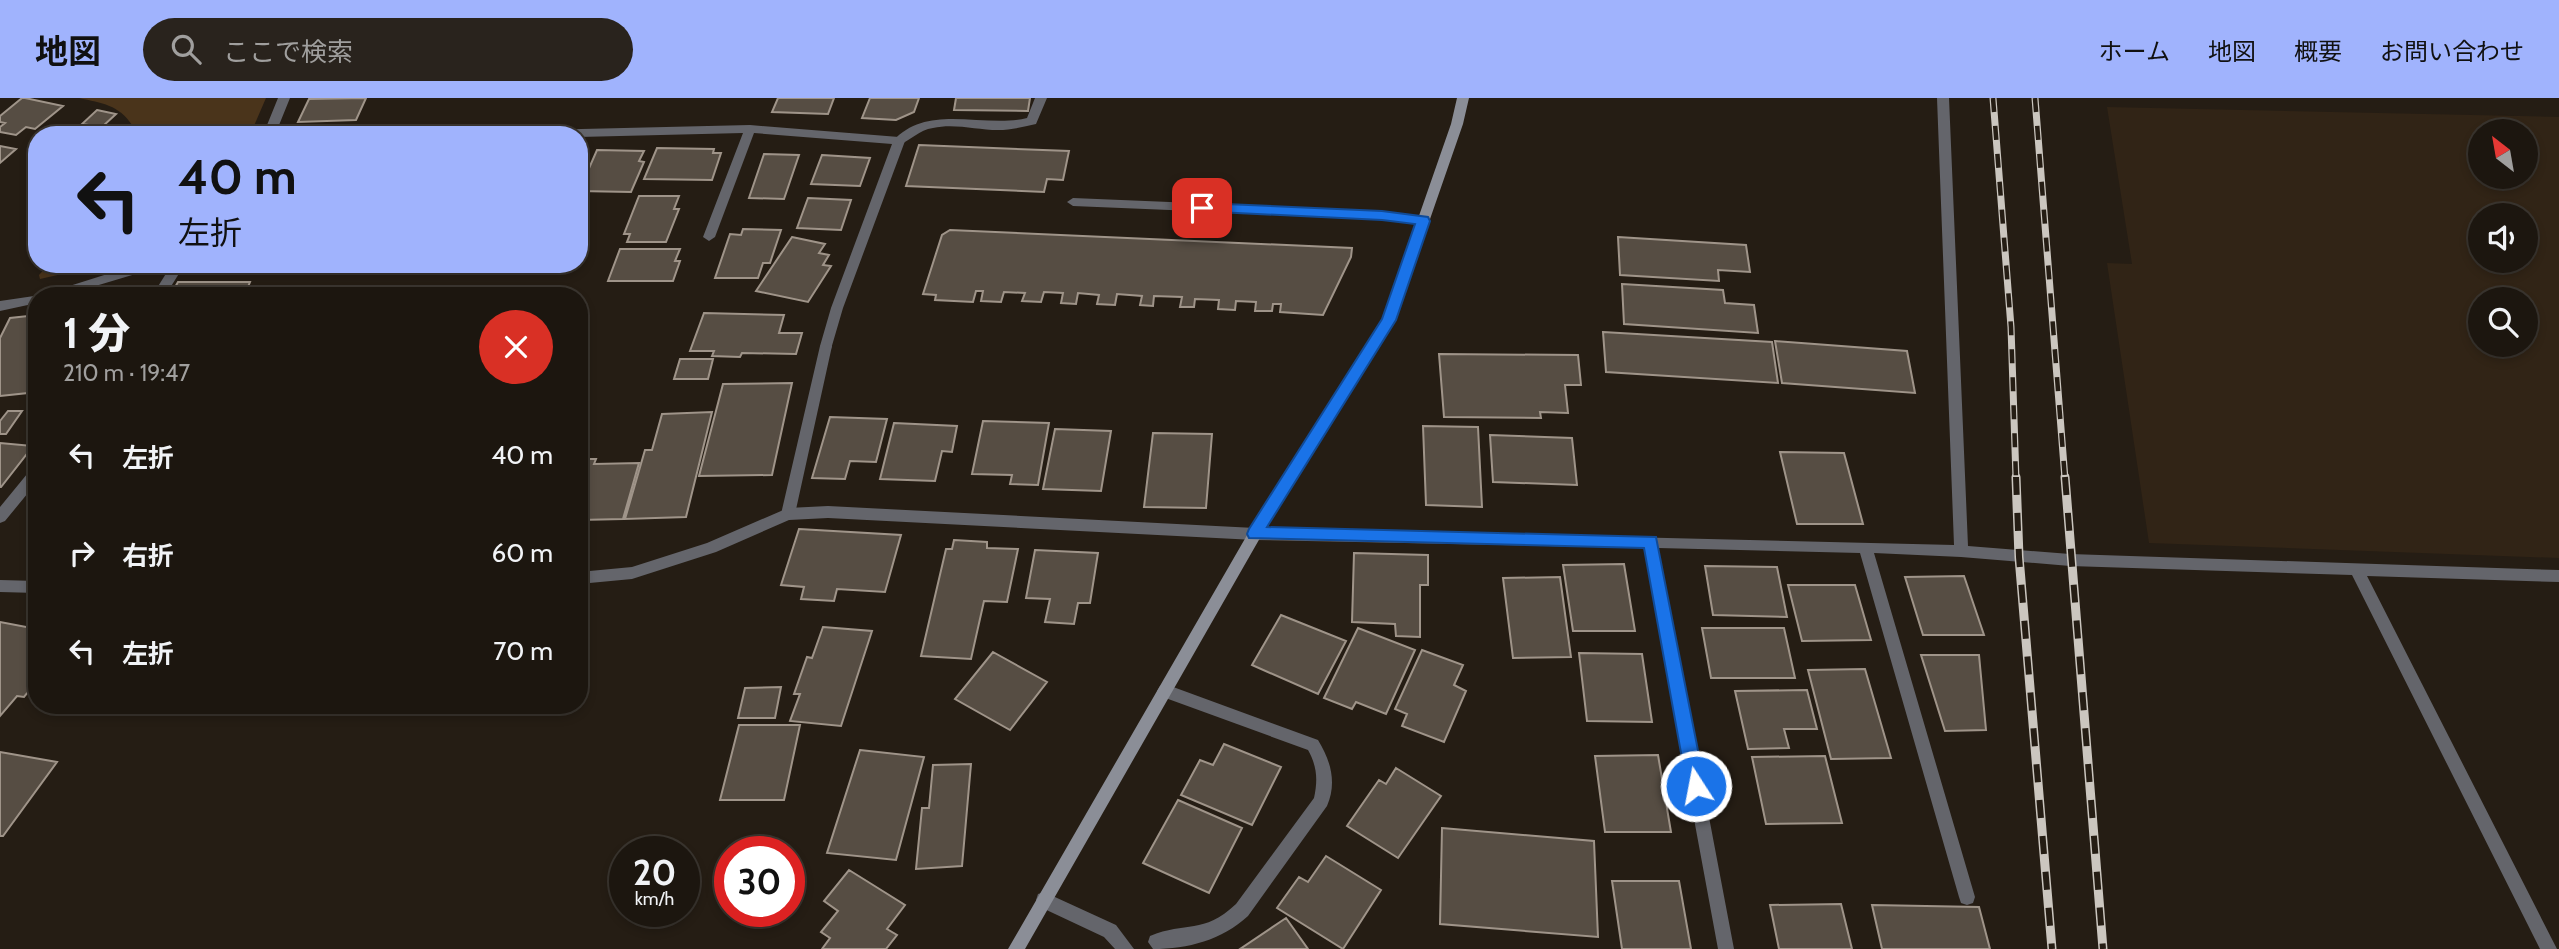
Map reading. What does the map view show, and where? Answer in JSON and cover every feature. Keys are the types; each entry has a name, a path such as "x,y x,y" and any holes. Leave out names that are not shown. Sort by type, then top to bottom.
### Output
{"street":[{"path":"273,126 284,98"},
{"path":"788,514 837,307 899,141 907,133 930,122 1016,127 1032,121 1041,98"},
{"path":"1016,949 1255,534 1389,320 1457,124 1463,98"},
{"path":"1943,98 1961,551"},
{"path":"588,133 750,129 899,141"},
{"path":"709,237 750,129"},
{"path":"1073,202 1382,215 1423,221"},
{"path":"77,287 124,273"},
{"path":"0,306 28,300"},
{"path":"0,517 28,483"},
{"path":"588,577 632,573 667,563 711,548 788,514 828,512 1255,534 1866,547 2070,560 2559,576"},
{"path":"1650,542 1726,949"},
{"path":"1866,547 1967,897"},
{"path":"2357,571 2549,949"},
{"path":"0,586 28,587"},
{"path":"1156,942 1211,932 1242,910 1321,801 1325,784 1324,761 1314,745 1165,691"},
{"path":"1044,900 1110,931 1126,949"}],"shaded area":[{"path":"79,98 266,98 254,126 132,126 121,113"},
{"path":"2107,107 2559,117 2559,558 2149,543 2107,263 2132,264"},
{"path":"41,273 66,273 40,279"}],"building":[{"path":"22,98 63,106 39,126 28,126 16,135 0,132 0,127 5,123 0,122 0,116"},
{"path":"366,98 356,120 298,122 309,99"},
{"path":"778,98 834,98 828,114 772,112"},
{"path":"870,98 919,98 914,112 896,120 862,118"},
{"path":"956,98 1030,98 1028,111 954,110"},
{"path":"97,110 116,114 103,126 82,124"},
{"path":"919,145 1069,151 1063,180 1047,179 1044,192 906,186"},
{"path":"0,146 16,149 0,163"},
{"path":"657,148 714,149 713,153 721,153 712,180 644,179"},
{"path":"597,150 644,151 639,161 644,162 631,192 588,191 588,170"},
{"path":"764,154 799,155 784,199 749,198"},
{"path":"822,155 870,158 860,186 811,184"},
{"path":"639,196 679,196 674,209 679,209 666,242 627,242 630,234 624,234"},
{"path":"808,198 851,200 841,230 797,228"},
{"path":"743,229 781,230 770,263 763,263 758,278 715,278 730,234 741,235"},
{"path":"950,230 1352,248 1351,257 1323,315 1280,312 1281,304 1273,304 1272,311 1255,311 1256,302 1236,301 1235,310 1218,309 1219,300 1195,299 1194,307 1180,307 1182,297 1154,296 1153,306 1140,305 1142,296 1117,294 1115,305 1097,304 1099,295 1078,293 1076,304 1061,303 1063,293 1044,292 1041,302 1022,301 1025,293 1004,292 1001,302 981,301 983,291 976,291 973,302 935,300 936,295 923,294 942,235"},
{"path":"792,237 825,244 819,253 829,255 823,265 831,266 808,302 756,291"},
{"path":"1618,237 1746,245 1750,272 1718,270 1719,281 1620,275"},
{"path":"620,249 680,249 675,261 680,261 673,281 608,281"},
{"path":"178,282 250,282 248,287 175,287"},
{"path":"1622,284 1723,290 1725,303 1754,305 1758,333 1624,324"},
{"path":"704,313 784,315 779,333 802,333 796,354 742,353 740,357 712,356 714,351 690,351"},
{"path":"28,316 28,393 0,396 0,338 10,318"},
{"path":"1603,332 1772,342 1778,383 1606,372"},
{"path":"1775,341 1907,351 1915,393 1782,383"},
{"path":"1439,354 1578,355 1581,385 1565,385 1568,413 1540,412 1541,418 1444,417"},
{"path":"680,359 713,359 708,379 674,379"},
{"path":"792,383 772,475 699,476 723,384"},
{"path":"8,411 22,411 6,434 0,434 0,421"},
{"path":"712,412 686,517 625,519 645,450 652,450 662,414"},
{"path":"830,417 887,419 876,462 850,461 845,479 812,478"},
{"path":"983,421 1049,423 1038,485 1010,484 1012,475 972,474"},
{"path":"894,423 957,426 952,452 942,451 935,481 880,479"},
{"path":"1423,426 1478,427 1482,507 1426,505"},
{"path":"1055,429 1111,431 1101,491 1043,489"},
{"path":"1153,433 1212,434 1206,508 1144,507"},
{"path":"1490,435 1572,438 1577,485 1493,482"},
{"path":"0,443 28,446 28,452 0,487"},
{"path":"1780,452 1844,453 1863,524 1797,524"},
{"path":"588,459 596,459 594,464 639,463 623,519 588,520"},
{"path":"799,529 901,535 885,592 837,589 834,601 801,599 804,587 781,585"},
{"path":"954,540 987,542 987,548 1018,549 1007,602 984,601 971,659 921,656 946,549 952,549"},
{"path":"1035,550 1098,553 1090,603 1078,603 1074,624 1045,622 1050,599 1026,598"},
{"path":"1354,553 1428,555 1428,585 1420,585 1420,637 1396,636 1395,624 1352,622"},
{"path":"1624,564 1635,631 1573,631 1563,565"},
{"path":"1705,566 1777,567 1787,617 1713,615"},
{"path":"1964,576 1984,635 1923,635 1905,577"},
{"path":"1560,577 1571,657 1513,658 1503,578"},
{"path":"1788,585 1855,585 1871,640 1802,641"},
{"path":"1281,615 1346,641 1318,694 1252,665"},
{"path":"0,622 28,627 28,692 24,697 17,696 0,716"},
{"path":"823,627 872,631 841,726 790,721 800,694 794,694 807,657 812,658"},
{"path":"1358,628 1415,650 1386,714 1356,702 1352,709 1324,698"},
{"path":"1702,628 1784,628 1795,678 1711,678"},
{"path":"1422,650 1463,665 1454,685 1466,691 1444,742 1402,726 1407,714 1395,709"},
{"path":"993,652 1047,682 1010,730 955,699"},
{"path":"1579,653 1642,654 1652,722 1587,721"},
{"path":"1921,655 1979,655 1986,730 1945,731"},
{"path":"1865,669 1891,758 1831,759 1808,670"},
{"path":"781,687 775,718 738,718 745,688"},
{"path":"1807,690 1817,729 1784,729 1789,748 1748,749 1735,691"},
{"path":"739,725 800,725 784,800 720,800"},
{"path":"1224,744 1281,767 1252,825 1181,795 1200,760 1213,765"},
{"path":"860,750 924,757 896,860 827,853"},
{"path":"0,752 57,762 3,836 0,836"},
{"path":"1658,755 1671,832 1605,832 1595,756"},
{"path":"1825,756 1842,823 1766,824 1752,757"},
{"path":"971,764 962,866 916,869 922,808 929,808 933,765"},
{"path":"1396,768 1441,796 1398,858 1347,826 1379,780 1386,784"},
{"path":"1178,800 1242,828 1209,893 1143,863"},
{"path":"1442,828 1594,841 1598,937 1440,924"},
{"path":"1326,856 1381,890 1343,949 1277,908 1299,877 1308,882"},
{"path":"849,870 905,905 887,929 897,935 886,949 822,949 830,938 821,932 838,911 824,901"},
{"path":"1612,881 1679,881 1691,949 1622,949"},
{"path":"1841,904 1852,949 1779,949 1770,905"},
{"path":"1872,905 1979,907 1990,949 1882,949"},
{"path":"1286,918 1308,949 1240,949"}],"railway":[{"path":"1993,98 2011,327 2016,479"},
{"path":"2035,98 2065,479"},
{"path":"2016,477 2019,557 2052,949"},
{"path":"2065,477 2103,949"}],"route":[{"path":"1202,208 1382,215 1423,221 1389,320 1255,534 1650,542 1696,786"}]}
